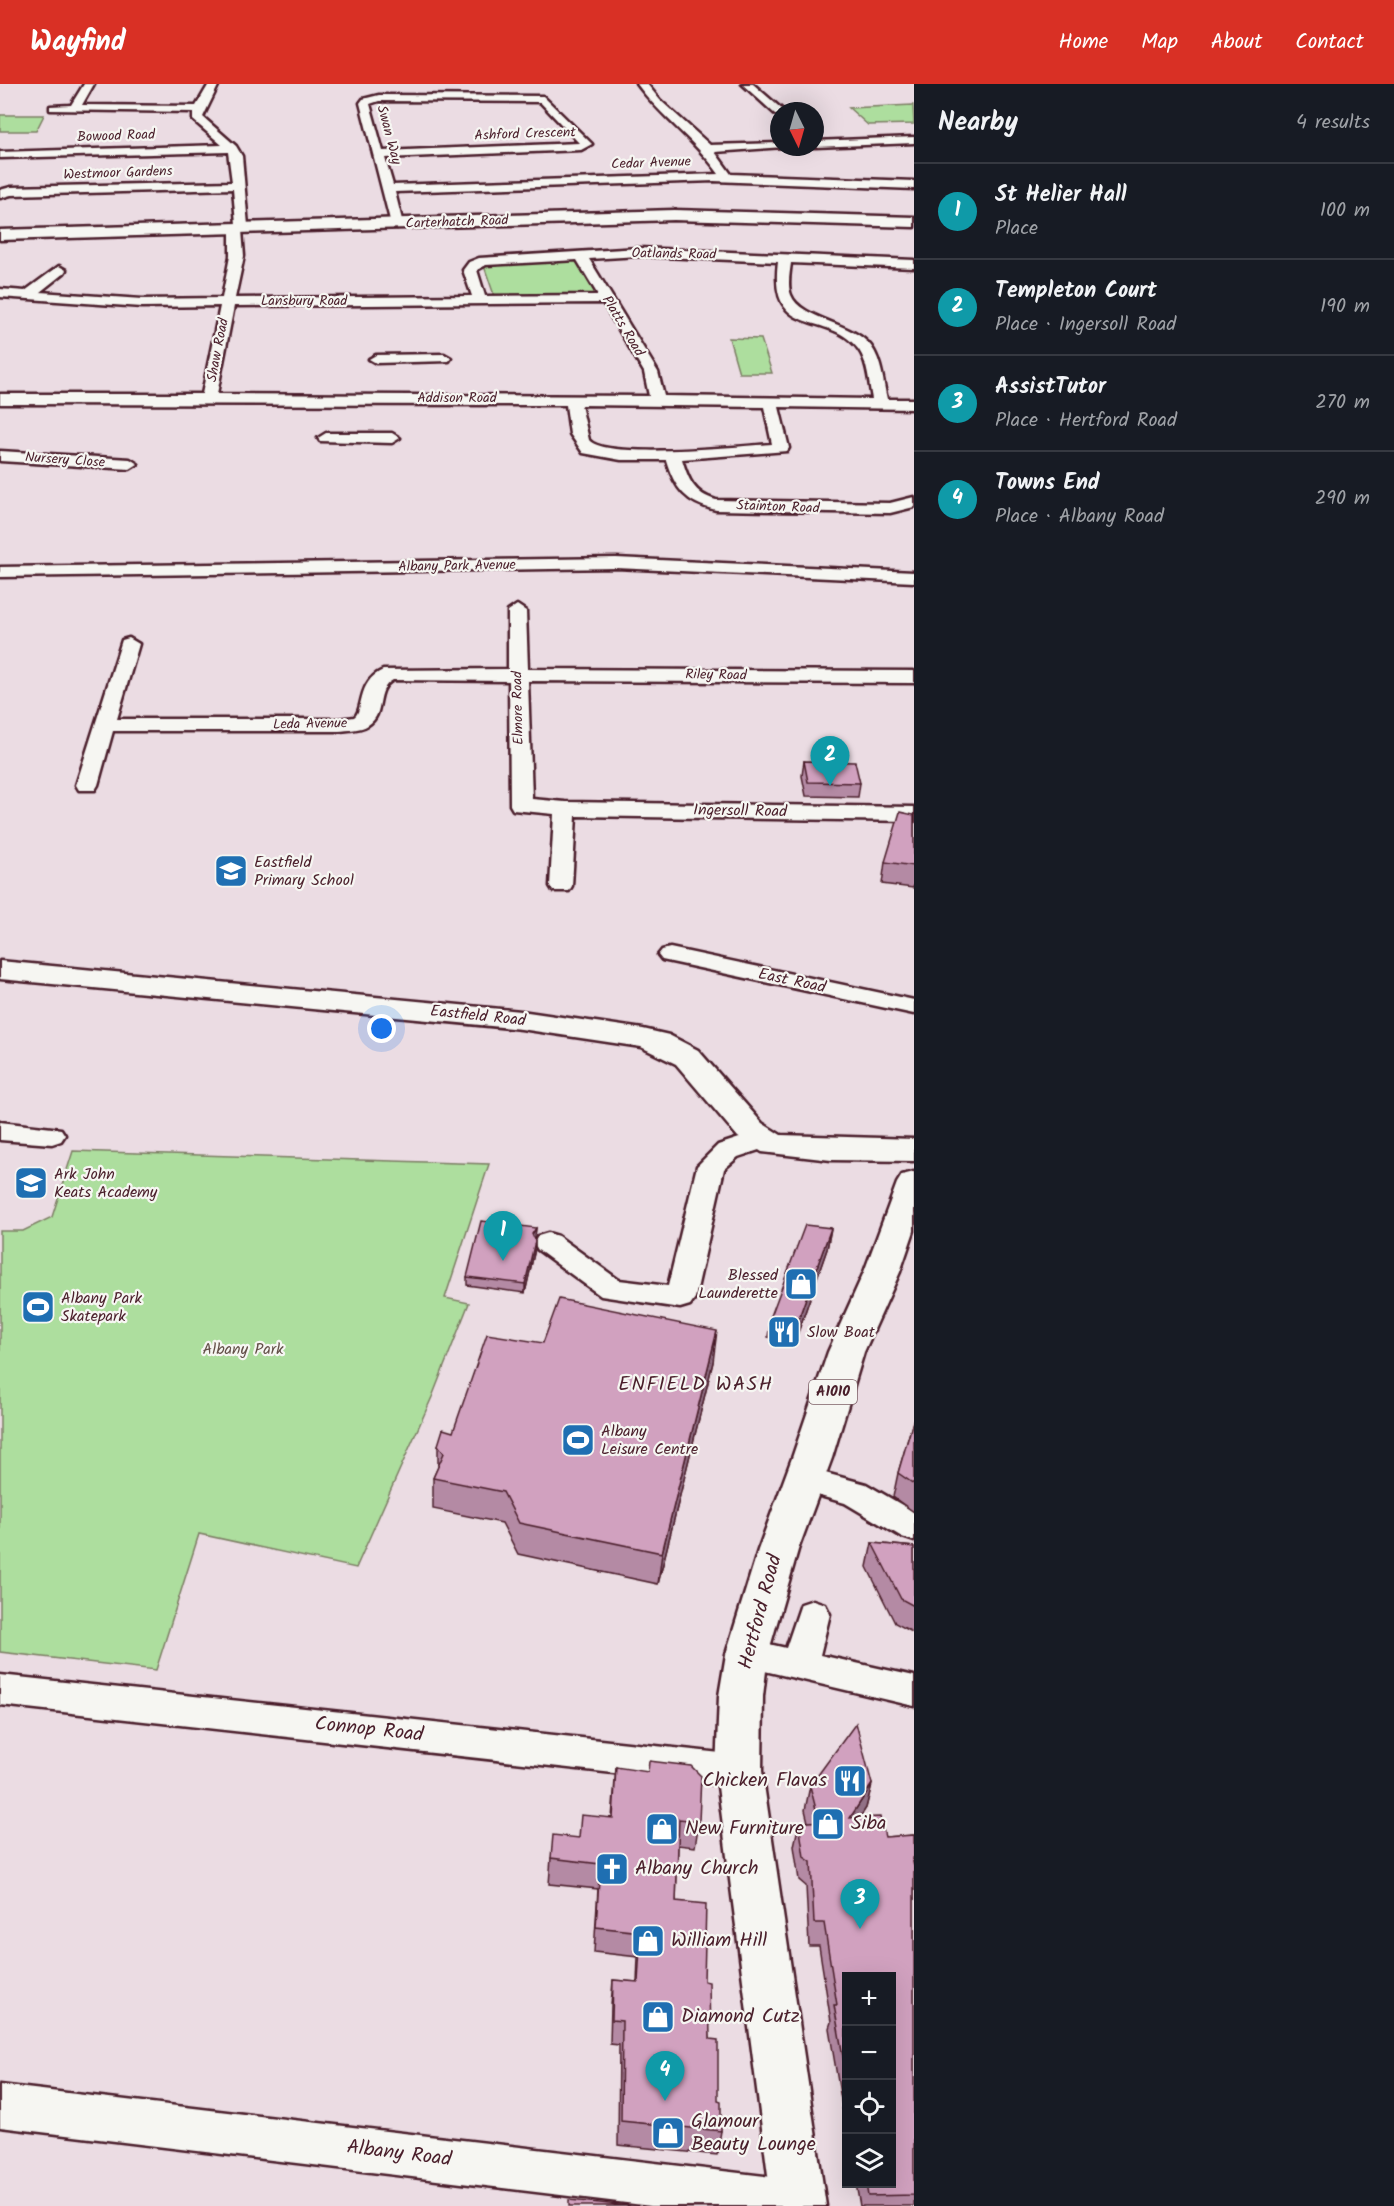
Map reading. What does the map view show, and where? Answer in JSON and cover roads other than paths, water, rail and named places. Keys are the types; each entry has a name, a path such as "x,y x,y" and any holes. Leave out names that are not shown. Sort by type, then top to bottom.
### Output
{"street":[{"path":"75,108 89,84"},
{"path":"214,84 199,109 197,118 232,148 236,156 237,185"},
{"path":"474,97 477,84"},
{"path":"642,84 656,102 707,149 726,177"},
{"path":"747,84 770,104"},
{"name":"Swan Way","path":"398,224 378,155 367,101 521,97"},
{"name":"Ashford Crescent","path":"378,155 586,146 546,100 521,97"},
{"path":"54,108 199,109"},
{"path":"824,144 914,140"},
{"path":"707,149 770,146"},
{"name":"Bowood Road","path":"0,155 232,148"},
{"name":"Cedar Avenue","path":"388,189 726,177 914,185"},
{"name":"Westmoor Gardens","path":"0,195 11,192 237,185"},
{"name":"Shaw Road","path":"209,397 237,256 236,228 242,226 237,185"},
{"name":"Carterhatch Road","path":"0,236 721,215 914,222"},
{"name":"Oatlands Road","path":"480,300 470,270 474,265 484,261 656,252 914,264"},
{"name":"Platts Road","path":"580,256 651,372 657,400"},
{"path":"785,258 783,293 787,301 805,314 853,336 870,359 880,402"},
{"path":"28,295 59,270"},
{"name":"Lansbury Road","path":"0,293 118,302 607,299"},
{"path":"376,359 444,358"},
{"path":"400,398 404,359"},
{"path":"360,437 365,398"},
{"name":"Addison Road","path":"0,399 400,398 914,404"},
{"path":"573,399 582,444 590,452 618,455 781,448 770,401"},
{"path":"326,438 392,438"},
{"name":"Stainton Road","path":"672,454 680,478 690,495 700,502 735,505 890,508 914,502"},
{"name":"Nursery Close","path":"0,456 130,464"},
{"name":"Albany Park Avenue","path":"0,572 616,563 914,577"},
{"name":"Elmore Road","path":"517,610 521,805"},
{"path":"87,785 129,644"},
{"name":"Leda Avenue","path":"105,725 339,725 360,722 368,716 373,684 380,677 400,674 518,674"},
{"name":"Riley Road","path":"518,674 914,677"},
{"name":"Ingersoll Road","path":"521,805 565,809 914,814"},
{"path":"561,886 565,809"},
{"name":"East Road","path":"670,955 914,1007"},
{"name":"Eastfield Road","path":"0,970 521,1020 643,1038 687,1057 750,1130 774,1145 914,1150"},
{"path":"0,1131 52,1136"},
{"path":"548,1243 611,1289 680,1298 711,1166 728,1151 764,1140"},
{"name":"Hertford Road","path":"798,2204 739,1771 739,1724 747,1654 770,1574 846,1352 882,1272 914,1183"},
{"path":"803,1479 855,1493 914,1528"},
{"path":"801,1665 805,1638 813,1614"},
{"path":"747,1654 914,1691"},
{"name":"Connop Road","path":"0,1690 739,1771"},
{"name":"Albany Road","path":"0,2106 798,2204"}],"place":[{"name":"Templeton Court","path":"830,786"},
{"name":"Eastfield Primary School","path":"231,871"},
{"name":"Ark John Keats Academy","path":"31,1183"},
{"name":"St Helier Hall","path":"503,1261"},
{"name":"Blessed Launderette","path":"801,1284"},
{"name":"Albany Park Skatepark","path":"38,1307"},
{"name":"Slow Boat","path":"784,1332"},
{"name":"Albany Leisure Centre","path":"578,1440"},
{"name":"Chicken Flavas","path":"850,1781"},
{"name":"Siba","path":"828,1824"},
{"name":"New Furniture","path":"662,1829"},
{"name":"Albany Church","path":"612,1869"},
{"name":"AssistTutor","path":"860,1929"},
{"name":"William Hill","path":"648,1941"},
{"name":"Diamond Cutz","path":"658,2017"},
{"name":"Towns End","path":"665,2101"},
{"name":"Glamour Beauty Lounge","path":"668,2133"}],"district":[{"name":"ENFIELD WASH","path":"696,1385"}],"park label":[{"name":"Albany Park","path":"243,1349"}]}
